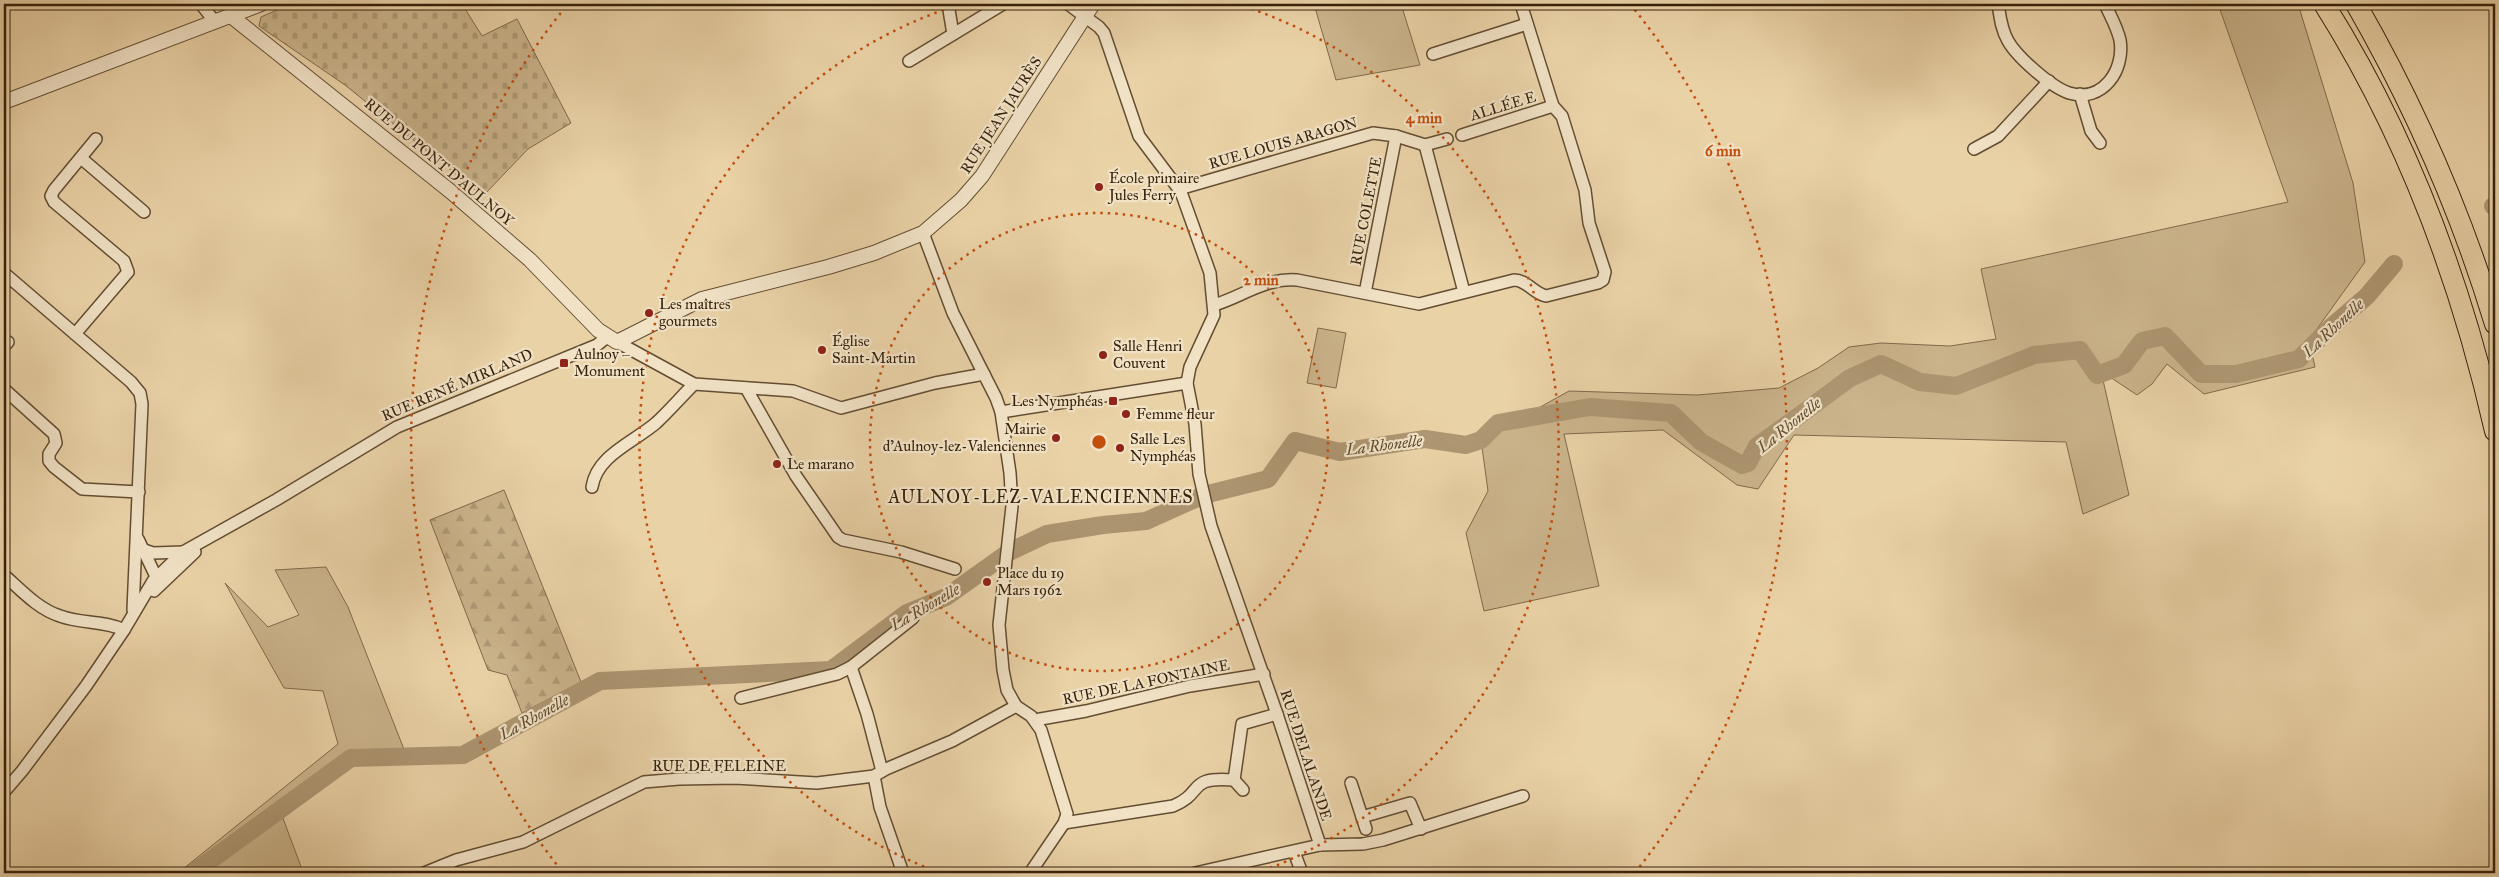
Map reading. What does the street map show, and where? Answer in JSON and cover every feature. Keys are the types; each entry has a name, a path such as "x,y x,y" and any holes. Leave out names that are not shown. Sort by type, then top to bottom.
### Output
{"highway":[{"path":"2324,4 2383,110 2427,210 2464,315 2495,431"},
{"path":"2356,4 2401,87 2433,155 2462,226 2495,324"}],"street":[{"path":"201,4 215,22"},
{"path":"6,101 261,4"},
{"path":"948,4 953,34"},
{"path":"909,61 1003,4"},
{"path":"1000,412 1187,383 1190,367 1212,320 1214,305 1210,273 1184,198 1141,140 1102,29 1068,4"},
{"name":"RUE JEAN JAURÈS","path":"923,233 961,200 982,176 1093,4"},
{"path":"1214,305 1251,289 1285,280 1419,304 1514,280 1520,280 1538,294 1546,296 1598,283 1604,278 1588,217 1586,196 1575,158 1562,116 1553,106 1520,4"},
{"path":"1998,4 2002,24 2014,50 2049,81 2065,91 2080,94 2094,92 2106,85 2115,74 2119,64 2120,40 2108,5"},
{"name":"RUE DU PONT D'AULNOY","path":"231,16 347,106 457,197 530,260 612,339"},
{"path":"1433,54 1527,24"},
{"path":"1974,149 1998,136 2049,81"},
{"path":"2080,94 2091,131 2100,143"},
{"name":"ALLÉE E","path":"1462,135 1553,106"},
{"name":"RUE LOUIS ARAGON","path":"1179,189 1369,134 1396,136 1424,145"},
{"name":"RUE COLETTE","path":"1365,293 1396,136"},
{"path":"75,334 126,275 128,270 124,261 52,198 54,190 96,139"},
{"path":"1447,139 1424,145 1464,292"},
{"path":"81,158 144,212"},
{"path":"923,233 953,313 984,374 1000,412 1011,481 1012,512 999,642 1006,684 1016,706 1035,720 1043,735 1066,811 1064,823 1030,873"},
{"name":"RUE RENÉ MIRLAND","path":"124,630 133,612 156,581 183,552 397,427 612,339 702,299 828,267 874,253 923,233"},
{"path":"4,273 133,384 140,393 142,404 133,612"},
{"path":"612,339 694,384 793,391 844,408 935,383 984,374"},
{"name":"RUE DELALANDE","path":"1187,383 1195,424 1201,485 1206,507 1264,674 1320,845"},
{"path":"592,487 594,478 608,458 655,424 694,384"},
{"path":"4,388 54,434 56,443 49,454 50,463 76,486 82,489 139,492"},
{"path":"746,388 786,457 840,539 901,552 955,569"},
{"name":"RUE RENÉ MIRLAND","path":"4,792 65,714 156,581 220,531"},
{"path":"137,537 156,581"},
{"name":"RUE RENÉ MIRLAND","path":"141,549 153,553 183,552"},
{"path":"134,567 142,576 156,581"},
{"path":"4,575 36,603 53,614 74,620 110,624 124,630"},
{"path":"741,698 808,684 837,674 851,667 913,618"},
{"path":"851,667 868,714 878,774 880,807 902,873"},
{"name":"RUE DE LA FONTAINE","path":"1035,720 1086,711 1190,686 1264,674"},
{"name":"RUE DE FELEINE","path":"424,873 456,860 523,842 644,782 728,778 817,783 878,774 952,741 1016,706"},
{"path":"1234,780 1242,724 1277,714"},
{"path":"1064,823 1173,806 1184,800 1200,783 1212,778 1234,780 1243,790"},
{"path":"1351,783 1366,829"},
{"path":"1195,873 1320,845 1369,843 1421,829 1522,796"},
{"path":"1362,817 1410,803 1421,829"},
{"path":"1294,852 1302,873"}],"green space":[{"path":"291,4 462,4 482,36 517,19 571,123 528,149 483,196 345,85 259,26 261,17"},
{"path":"1314,4 1401,4 1420,65 1336,80"},
{"path":"2218,4 2298,4 2353,183 2365,262 2309,340 2315,367 2204,394 2167,364 2152,384 2137,395 2101,371 2129,495 2083,514 2066,442 1794,435 1758,489 1737,485 1663,430 1564,434 1599,586 1484,611 1466,533 1488,491 1481,440 1569,391 1697,395 1779,388 1818,368 1849,347 1881,343 1950,346 1996,339 1981,269 2288,202"},
{"path":"1318,328 1346,333 1336,388 1307,383"},
{"path":"504,490 581,682 522,713 507,675 488,670 430,520"},
{"path":"326,567 348,607 409,762 349,766 281,813 302,873 178,873 338,744 323,691 284,688 225,583 268,627 299,615 275,570"}],"waterway":[{"name":"La Rhonelle","path":"193,873 351,758 463,755 600,681 831,670 907,613 946,597 1009,552 1047,534 1103,525 1146,521 1204,495 1268,479 1295,441 1340,452 1425,439 1466,445 1481,440 1498,423 1590,407 1671,413 1701,442 1742,465 1748,463 1757,446 1850,378 1881,364 1920,382 1956,386 2034,355 2080,350 2097,375 2124,365 2142,341 2165,336 2201,374 2236,374 2299,359 2330,328 2367,296 2394,264"}],"place":[{"name":"École primaire Jules Ferry","path":"1099,187"},
{"name":"Les maîtres gourmets","path":"649,313"},
{"name":"Église Saint-Martin","path":"822,350"},
{"name":"Salle Henri Couvent","path":"1103,355"},
{"name":"Aulnoy – Monument","path":"564,363"},
{"name":"Les Nymphéas","path":"1113,401"},
{"name":"Femme fleur","path":"1126,414"},
{"name":"Mairie d'Aulnoy-lez-Valenciennes","path":"1056,438"},
{"name":"Salle Les Nymphéas","path":"1120,448"},
{"name":"Le marano","path":"777,464"},
{"name":"Place du 19 Mars 1962","path":"987,582"}],"district":[{"name":"AULNOY-LEZ-VALENCIENNES","path":"1041,497"}]}
